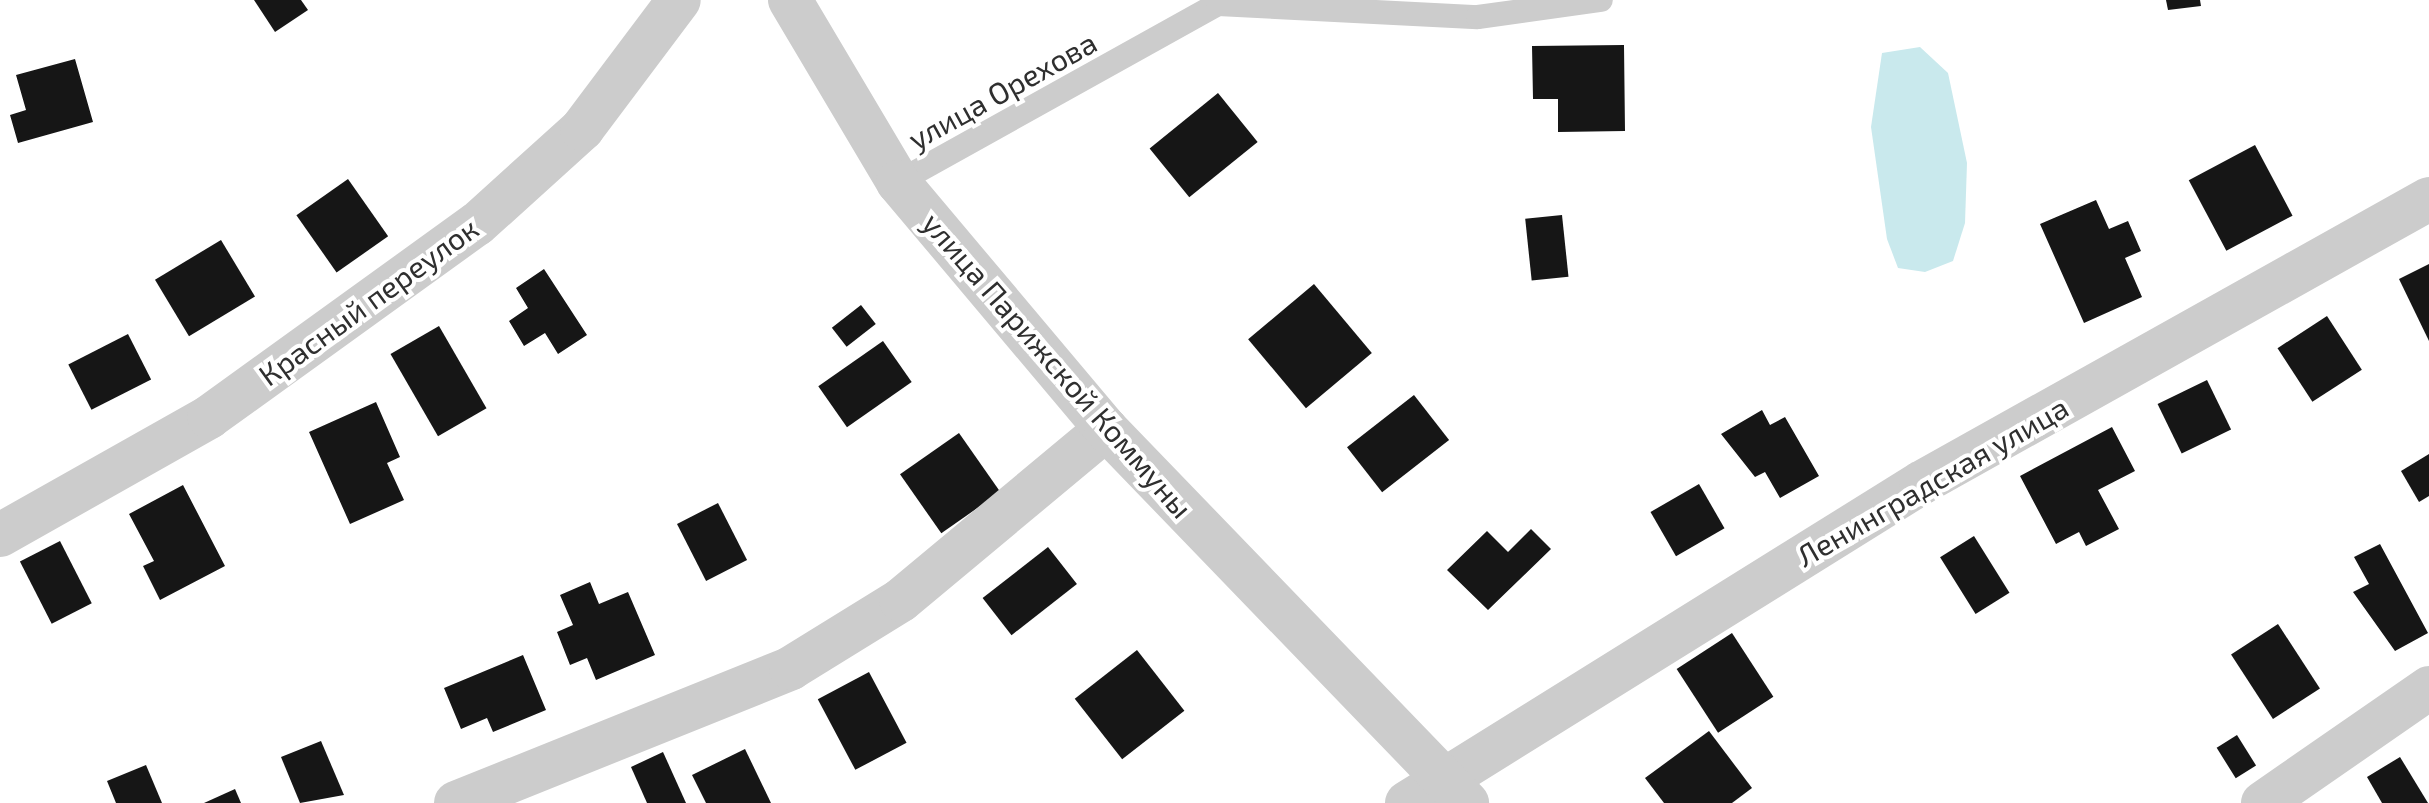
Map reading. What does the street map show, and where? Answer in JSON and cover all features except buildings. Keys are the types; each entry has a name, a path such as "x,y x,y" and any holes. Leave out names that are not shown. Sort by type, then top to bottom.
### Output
{"street":[{"name":"Красный переулок","path":"0,535 209,417 477,224 582,129 678,0"},
{"name":"улица Парижской Коммуны","path":"790,0 898,182 1106,429 1455,791"},
{"name":"Ленинградская улица","path":"1407,803 1455,791 1921,483 2429,199"},
{"path":"456,803 791,668 901,600 1106,429"},
{"path":"2263,803 2429,688"}],"lane":[{"name":"улица Орехова","path":"898,182 1218,4 1478,17 1601,0"}],"water":[{"path":"1920,47 1948,73 1967,163 1965,223 1953,261 1925,272 1898,268 1887,239 1871,127 1882,53"}]}
